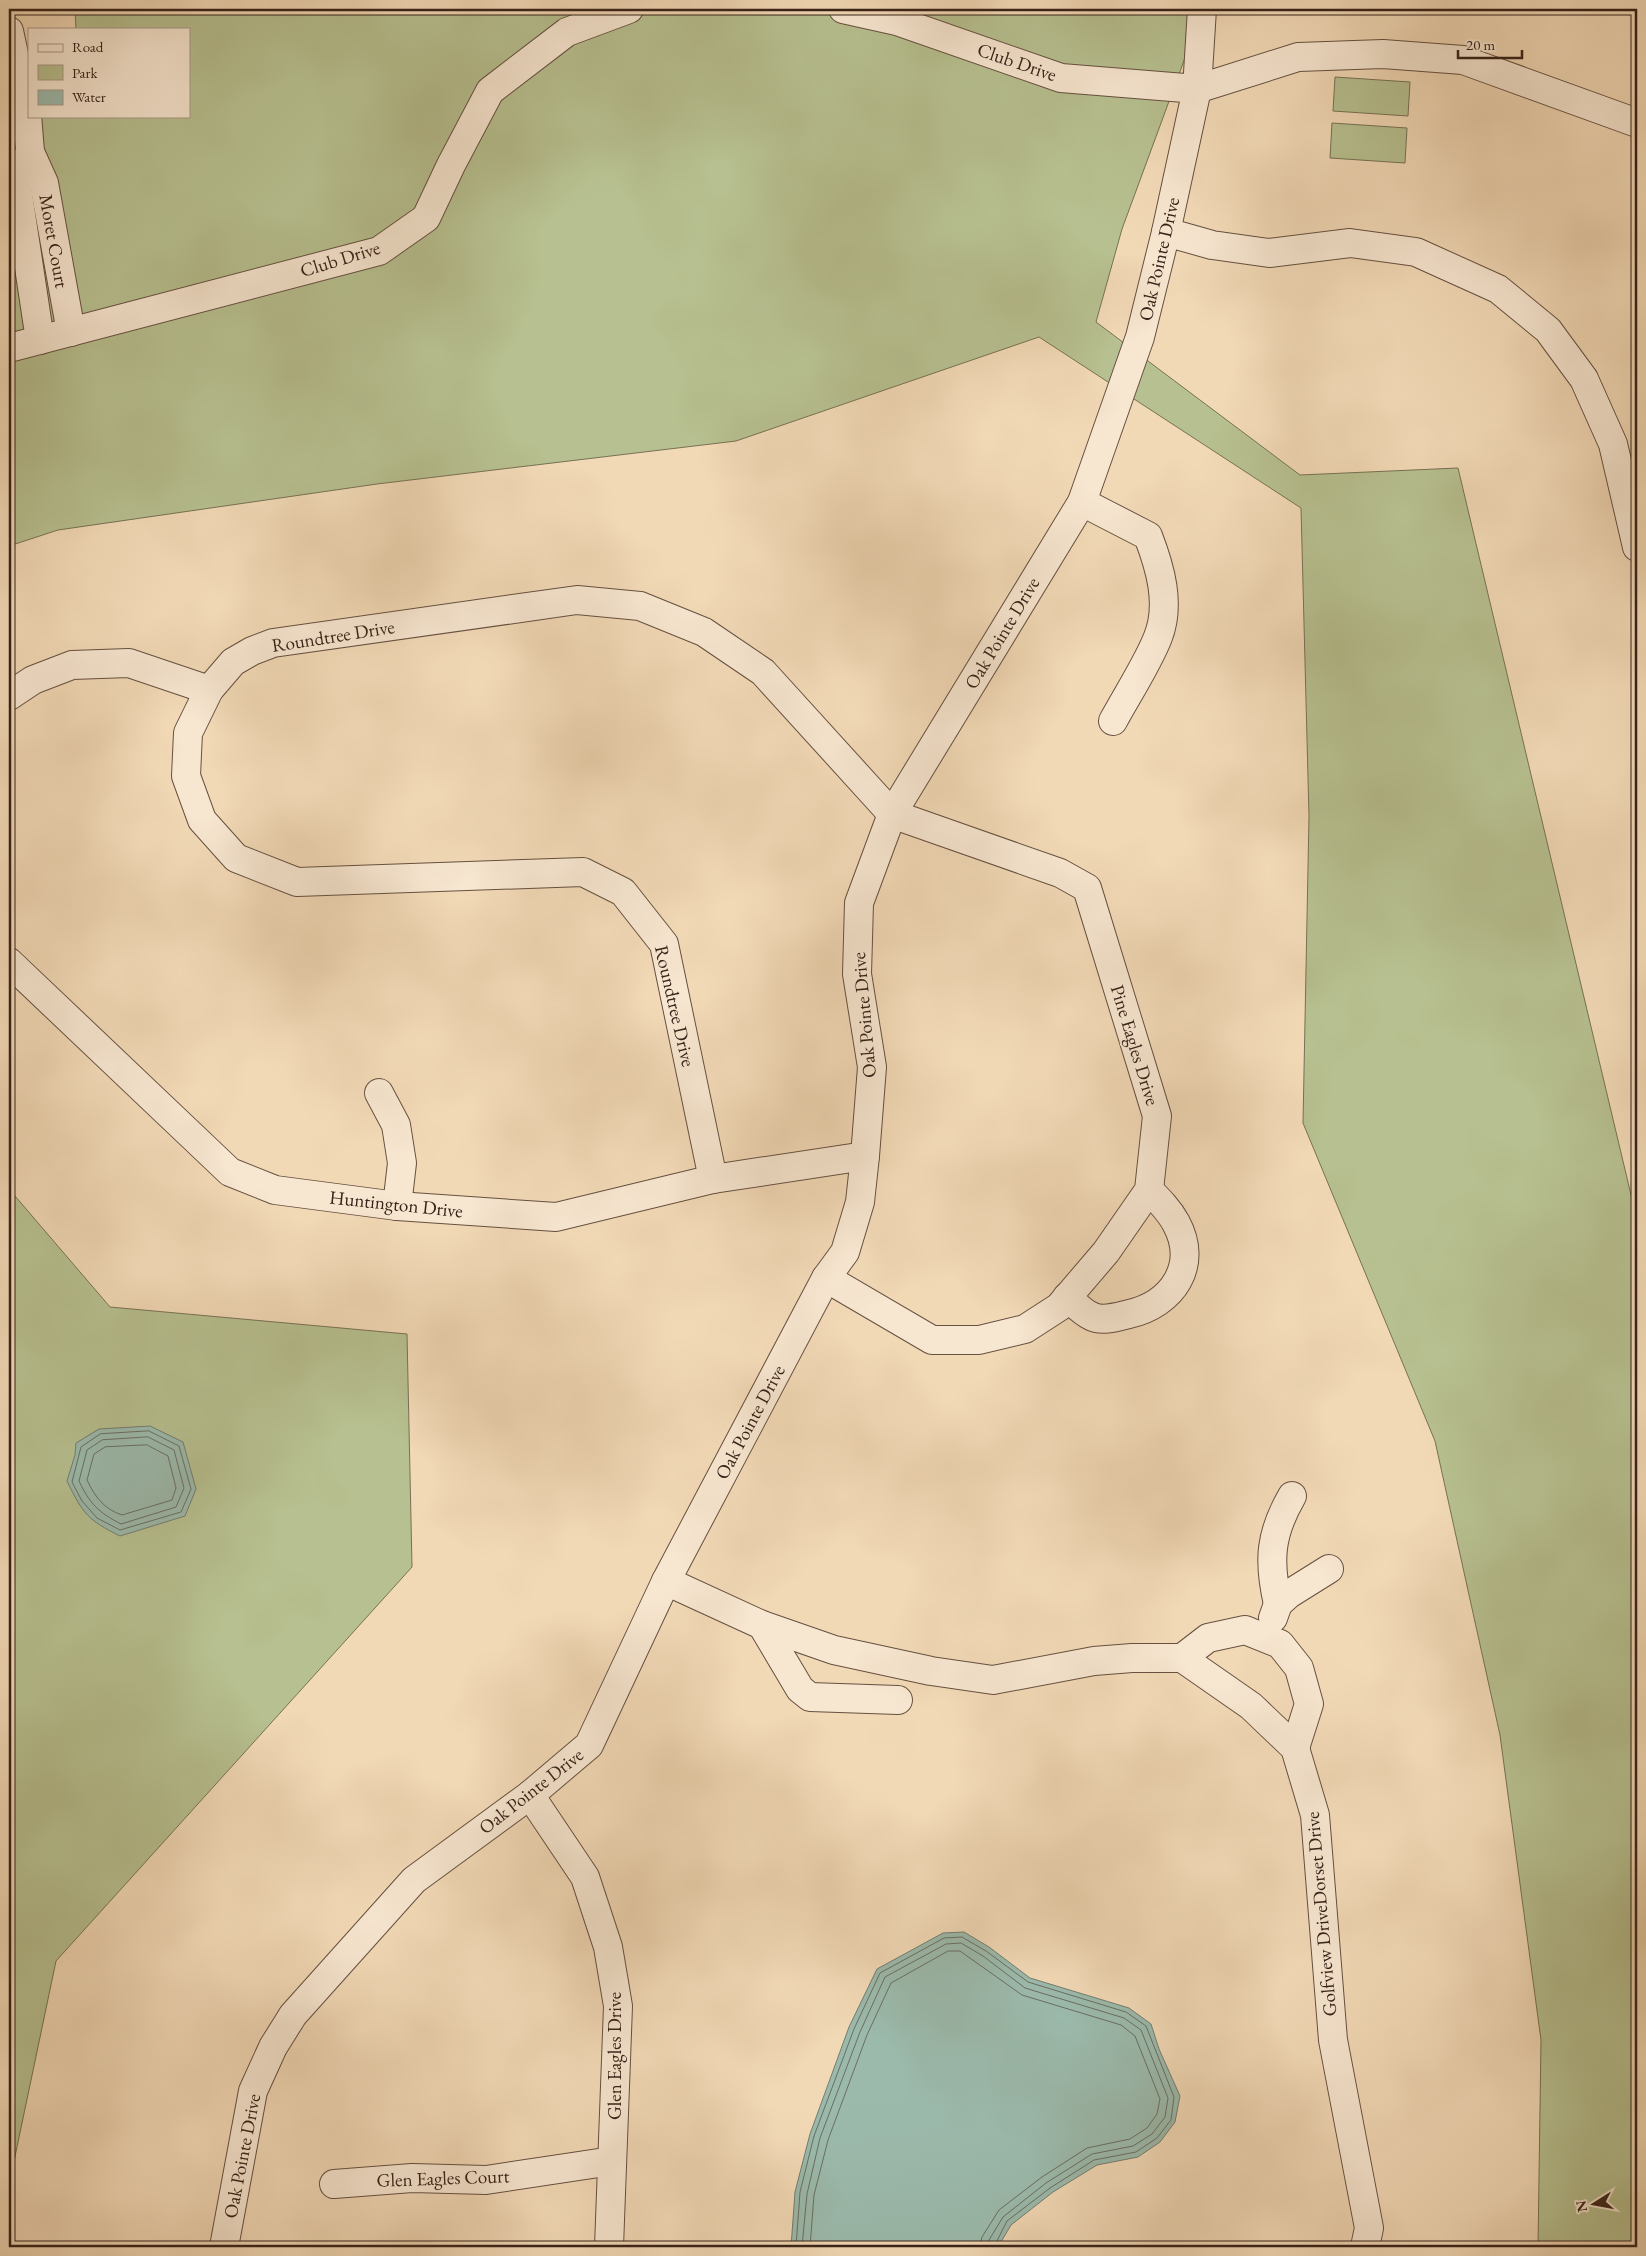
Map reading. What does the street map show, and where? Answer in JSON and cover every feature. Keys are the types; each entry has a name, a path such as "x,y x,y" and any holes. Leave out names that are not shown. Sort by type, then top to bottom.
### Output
{"street":[{"name":"Club Drive","path":"9,348 379,250 426,218 451,165 490,91 567,32 629,9"},
{"name":"Club Drive","path":"843,9 897,21 1061,78 1197,89"},
{"name":"Oak Pointe Drive","path":"224,2247 253,2092 273,2047 293,2015 414,1880 530,1795 589,1746 666,1581 826,1278 845,1252 860,1202 872,1066 857,974 859,903 892,814 1082,502 1140,337 1166,232 1197,89 1202,9"},
{"name":"Moret Court","path":"9,30 27,115 30,152 44,183 71,332"},
{"path":"1197,89 1298,57 1383,54 1463,60 1637,123"},
{"name":"Moret Court","path":"30,152 16,181 40,340"},
{"path":"1166,232 1212,245 1269,253 1350,243 1416,252 1498,289 1548,330 1584,378 1613,444 1637,547"},
{"path":"1082,502 1148,536 1159,565 1164,601 1158,636 1113,721"},
{"name":"Roundtree Drive","path":"713,1179 664,944 624,892 583,872 297,882 236,858 202,820 186,776 188,733 209,690 233,662 252,651 273,644 578,600 640,606 704,632 763,672 892,814"},
{"path":"9,696 33,680 72,665 129,662 209,690"},
{"name":"Pine Eagles Drive","path":"826,1278 932,1340 979,1340 1025,1329 1059,1307 1106,1252 1149,1190 1157,1116 1087,888 1060,873 892,814"},
{"name":"Huntington Drive","path":"9,962 230,1172 275,1190 397,1206 556,1217 713,1179 865,1156"},
{"path":"379,1093 396,1125 402,1163 397,1206"},
{"path":"1067,1297 1092,1317 1110,1319 1135,1313 1158,1302 1177,1285 1183,1272 1184,1250 1177,1225 1168,1211 1149,1190"},
{"path":"1278,1604 1274,1588 1273,1550 1276,1528 1292,1496"},
{"path":"1266,1638 1278,1604 1288,1594 1329,1569"},
{"path":"666,1581 762,1625 834,1650 931,1670 994,1680 1094,1662 1132,1658 1182,1658 1208,1638 1245,1630 1280,1644 1299,1668 1309,1704 1295,1748"},
{"path":"762,1625 800,1689 810,1697 898,1700"},
{"name":"Golfview DriveDorset Drive","path":"1182,1658 1251,1706 1295,1748 1315,1815 1333,2040 1369,2228 1365,2247"},
{"name":"Glen Eagles Drive","path":"530,1795 585,1877 608,1947 618,2006 609,2247"},
{"name":"Glen Eagles Court","path":"334,2184 412,2178 486,2180 612,2161"}],"green space":[{"path":"75,9 1203,9 1122,229 1096,322 1300,475 1458,468 1637,1220 1637,2247 1538,2247 1541,2040 1500,1735 1435,1441 1303,1123 1309,816 1301,508 1039,337 736,441 377,484 58,530 9,546 9,97 28,92 28,118 190,118 190,28 76,28"},
{"path":"1335,77 1410,82 1408,116 1333,111"},
{"path":"1332,123 1407,128 1405,163 1330,158"},
{"path":"9,1189 110,1307 407,1334 412,1567 56,1961 9,2185"}],"water":[{"path":"150,1426 183,1442 196,1489 185,1516 120,1536 100,1525 82,1509 67,1481 75,1455 76,1443 99,1429"},
{"path":"964,1932 989,1947 1030,1978 1129,2008 1151,2024 1159,2049 1180,2096 1175,2122 1160,2142 1138,2157 1097,2165 1053,2192 1011,2225 998,2247 791,2247 795,2192 810,2134 849,2027 877,1969 943,1933"}]}
